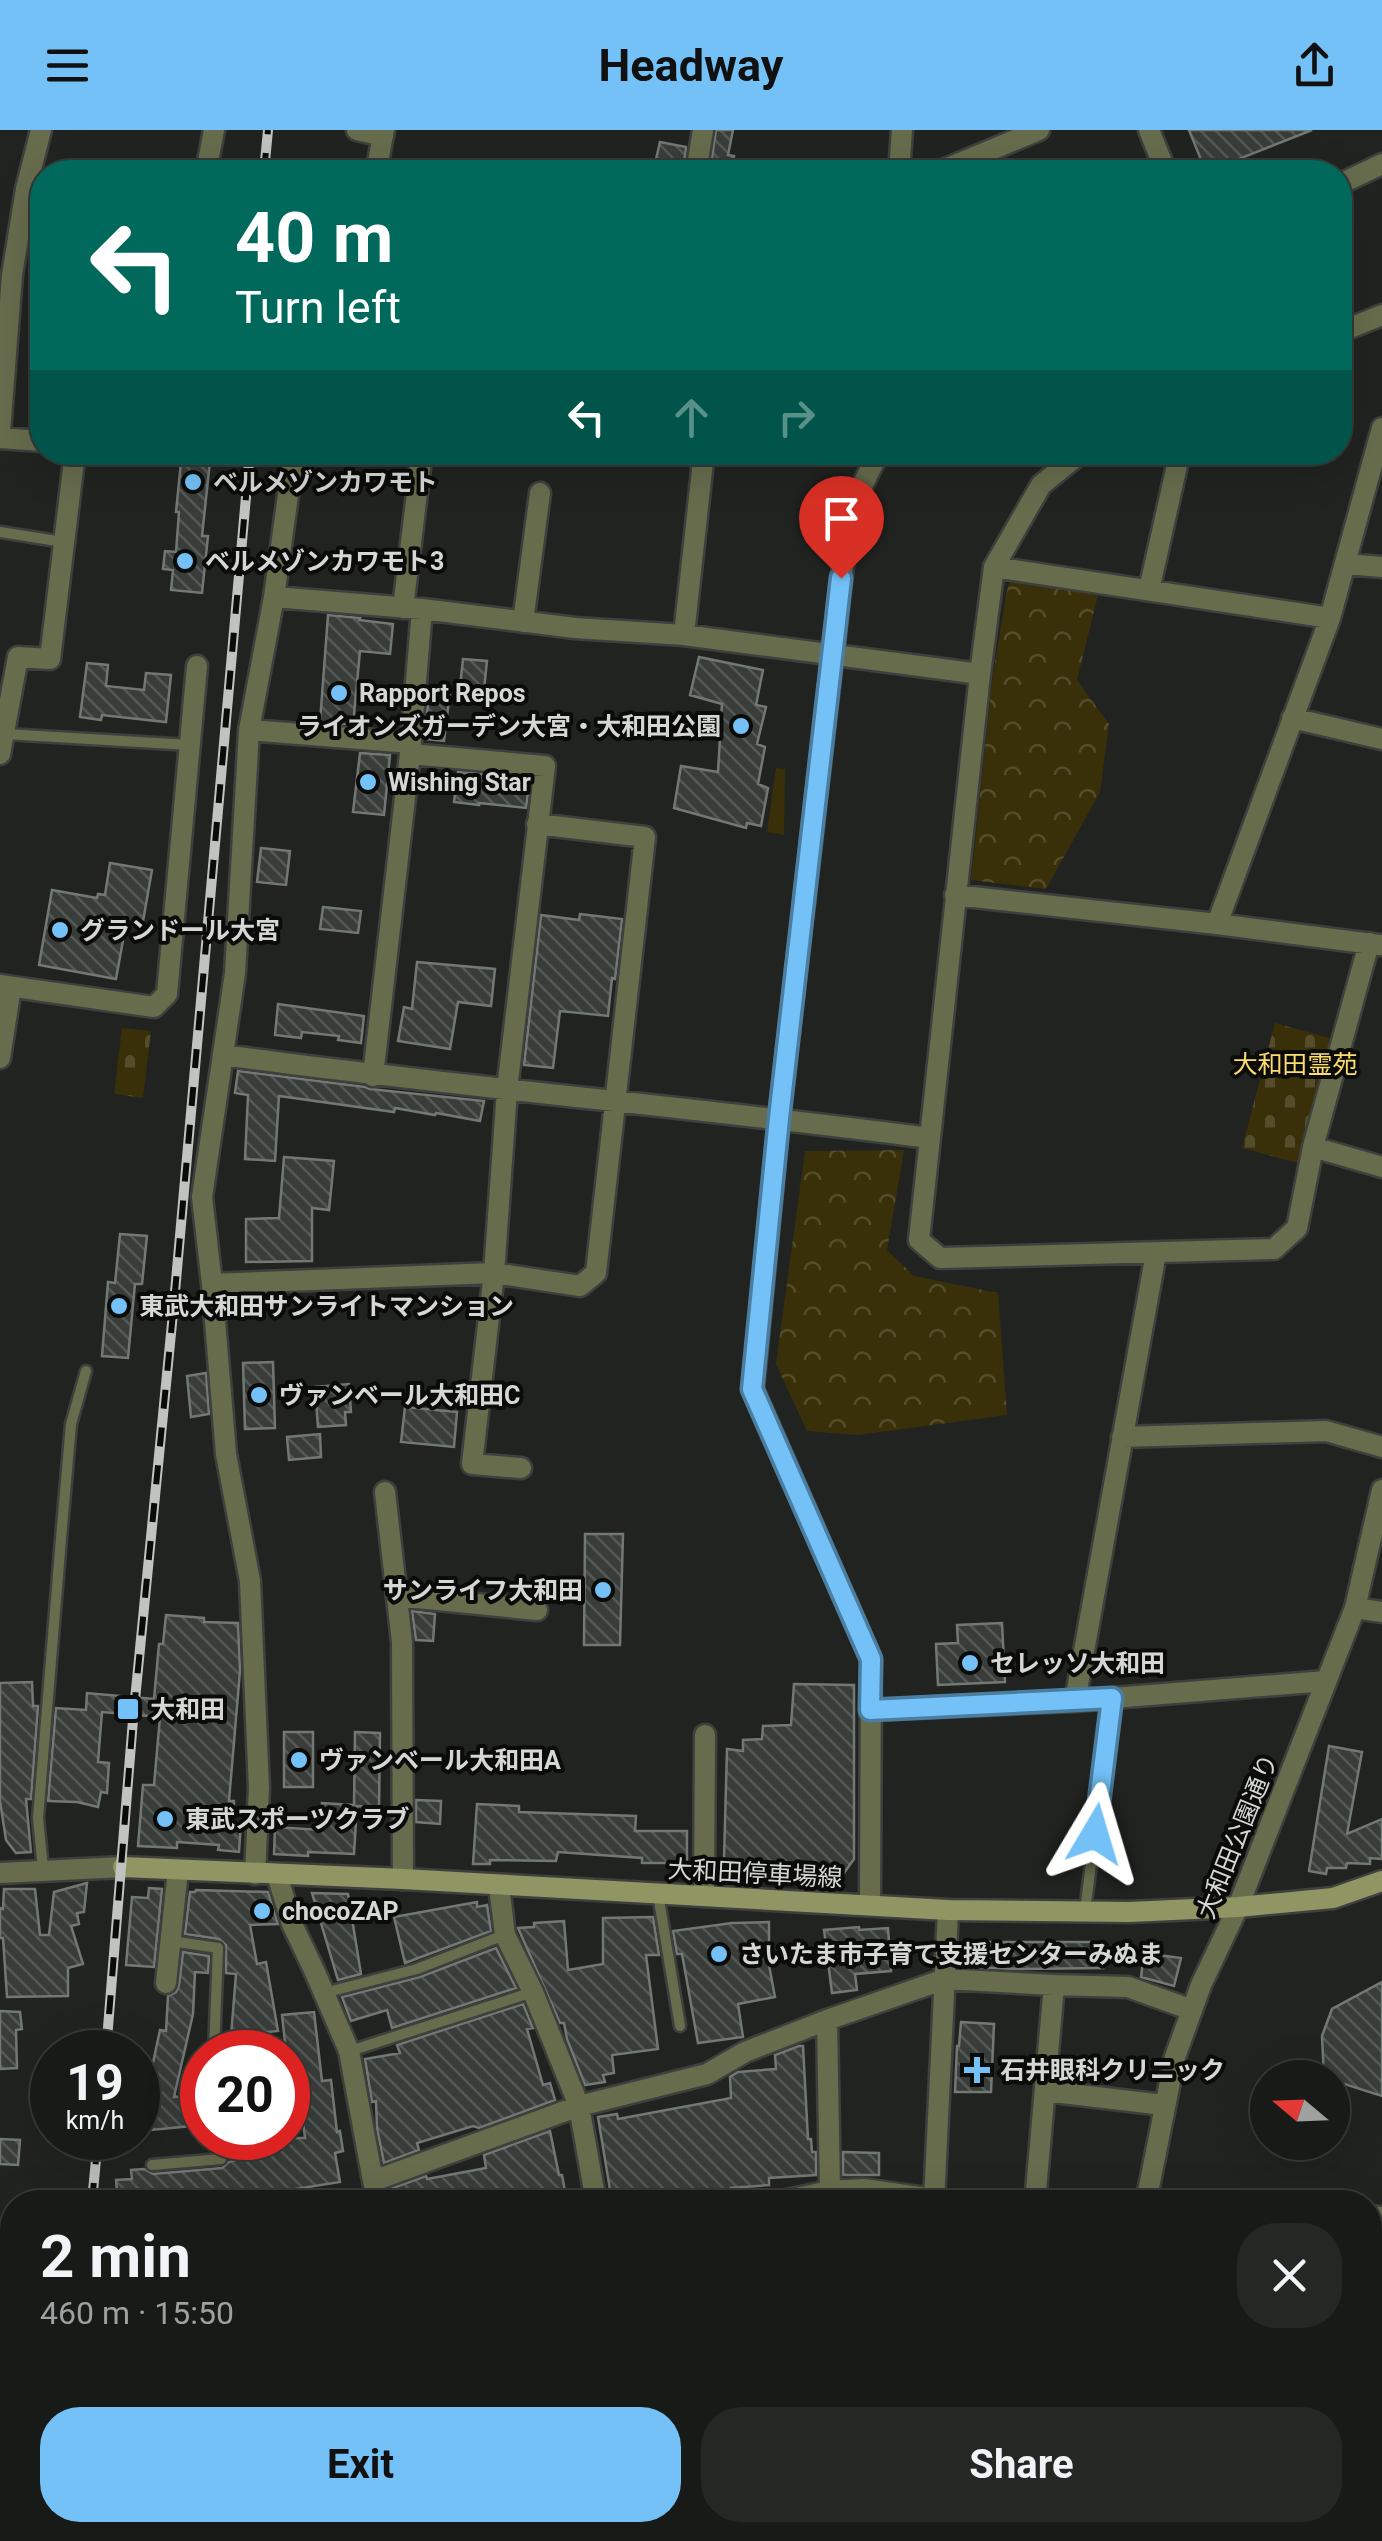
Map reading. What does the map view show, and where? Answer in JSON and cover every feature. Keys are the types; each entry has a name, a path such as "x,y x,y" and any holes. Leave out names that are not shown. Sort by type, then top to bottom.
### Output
{"main road":[{"name":"大和田停車場線","path":"122,1867 948,1910 1238,1907 1333,1898 1382,1881"}],"street":[{"path":"33,160 41,130"},
{"path":"208,160 214,130"},
{"path":"356,130 384,133 378,160"},
{"path":"698,160 704,130"},
{"path":"900,160 902,130"},
{"path":"967,160 1039,130"},
{"path":"1149,130 1161,160"},
{"path":"1352,178 1382,164"},
{"path":"30,173 12,276 0,435 30,440"},
{"path":"1352,327 1382,315"},
{"path":"1217,924 1330,618 1382,428"},
{"path":"2,744 18,657 50,658 74,465"},
{"path":"254,1874 259,1788 250,1581 226,1454 202,1196 235,973 249,730 274,597 292,465"},
{"path":"373,1076 410,748 421,465"},
{"path":"684,634 703,465"},
{"path":"870,1904 871,1659 752,1389 846,540 855,500 873,465"},
{"path":"956,895 1375,944 1314,1146 1297,1228 1274,1249 1156,1253 940,1258 919,1240 929,1138 980,674 994,567 1041,486 1066,465"},
{"path":"1149,590 1177,465"},
{"path":"523,622 540,493"},
{"path":"1346,564 1382,567"},
{"path":"994,567 1330,618"},
{"path":"274,597 413,608 574,628 684,634 980,674"},
{"path":"0,1058 6,986 154,1007 167,994 197,666"},
{"path":"1292,718 1382,739"},
{"path":"249,730 545,766 508,1090 494,1272 472,1464 522,1468"},
{"path":"212,1284 494,1272 580,1286 596,1273 645,836 537,824"},
{"path":"223,1055 373,1076 779,1118 929,1138"},
{"path":"1314,1146 1382,1167"},
{"path":"1075,1702 1156,1253"},
{"path":"1122,1437 1326,1431 1382,1446"},
{"name":"大和田公園通り","path":"1148,2190 1175,2057 1355,1608 1382,1490"},
{"path":"385,1492 402,1642 404,1879"},
{"path":"397,1596 538,1610"},
{"path":"1355,1608 1382,1612"},
{"path":"870,1710 1075,1702 1326,1681"},
{"path":"704,1896 705,1735"},
{"path":"0,1872 122,1867"},
{"path":"166,1983 178,1870"},
{"path":"277,1875 292,1924 349,2052 375,2190"},
{"path":"499,1886 506,1934 579,2106 594,2190"},
{"path":"941,2190 948,1910"},
{"path":"372,2181 579,2106 707,2074 745,2052 945,1979 1128,1987 1192,2010"},
{"path":"1036,2190 1054,1985"},
{"path":"827,2020 830,2190"},
{"path":"1045,2091 1164,2106"}],"lane":[{"path":"0,532 64,542"},
{"path":"2,744 190,745"},
{"path":"43,1869 38,1818 60,1546 71,1424 86,1371"},
{"path":"1085,1911 1112,1698"},
{"path":"658,1894 680,2026"},
{"path":"324,1993 417,1970 506,1934"},
{"path":"171,1941 218,1948 215,2030"},
{"path":"349,2052 532,1992"},
{"path":"152,2165 210,2160"}],"green space":[{"path":"1011,576 1099,591 1077,680 1109,724 1100,792 1046,889 971,880 992,681"},
{"path":"776,768 785,769 784,835 767,832"},
{"name":"大和田霊苑","path":"1275,1023 1333,1039 1298,1163 1242,1148"},
{"path":"122,1028 151,1031 143,1098 114,1094"},
{"path":"904,1150 887,1250 914,1276 998,1293 1007,1415 858,1435 807,1431 776,1364 805,1151"}],"building":[{"path":"716,130 733,130 728,155 734,156 733,160 712,160"},
{"path":"1189,130 1312,130 1236,160 1201,160"},
{"path":"660,142 686,147 684,160 656,160"},
{"path":"181,465 210,465 202,536 208,536 202,593 171,590 173,570 163,569 165,551 176,552"},
{"path":"328,615 393,624 390,654 360,651 353,725 320,722"},
{"name":"ライオンズガーデン大宮・大和田公園","path":"699,657 763,670 756,705 766,707 757,744 765,747 758,784 768,788 761,826 747,823 746,828 674,808 681,766 718,772 722,704 690,695"},
{"path":"463,659 487,661 483,699 459,696"},
{"path":"87,663 108,665 106,686 144,690 146,673 171,675 166,722 102,715 101,720 80,717"},
{"path":"429,689 450,692 444,741 425,739"},
{"name":"Wishing Star","path":"360,753 390,755 384,815 353,812"},
{"path":"458,772 530,778 526,808 454,802"},
{"path":"261,848 290,851 286,885 257,882"},
{"path":"110,863 152,870 142,927 126,924 116,979 39,965 52,890 97,898 98,894 105,895"},
{"path":"323,907 361,911 358,933 320,929"},
{"path":"580,914 622,919 608,1016 560,1011 553,1068 524,1065 541,915 579,920"},
{"path":"417,962 495,969 491,1006 458,1002 450,1049 398,1041 404,1007 412,1009"},
{"path":"278,1004 364,1016 361,1043 302,1032 301,1038 275,1035"},
{"path":"238,1071 484,1101 480,1121 279,1096 275,1161 245,1159 248,1095 235,1093"},
{"path":"284,1157 334,1161 329,1210 312,1208 312,1261 246,1262 246,1219 279,1218"},
{"name":"東武大和田サンライトマンション","path":"120,1234 147,1236 142,1284 135,1284 128,1358 102,1356 108,1282 115,1283"},
{"name":"ヴァンベール大和田C","path":"273,1362 275,1428 245,1429 243,1363"},
{"path":"206,1373 209,1414 191,1417 187,1376"},
{"path":"349,1384 351,1412 345,1412 346,1425 318,1427 315,1387"},
{"path":"405,1407 457,1412 454,1447 401,1442"},
{"path":"320,1434 321,1457 289,1460 287,1437"},
{"name":"サンライフ大和田","path":"585,1534 623,1534 620,1645 584,1645"},
{"path":"412,1611 435,1614 433,1641 416,1640"},
{"path":"166,1615 238,1623 240,1671 229,1801 234,1801 233,1822 241,1823 239,1852 218,1850 219,1845 177,1842 177,1848 138,1846 143,1785 154,1785 160,1717 102,1712 98,1762 109,1763 107,1793 101,1792 98,1807 48,1801 56,1708 86,1710 87,1693 154,1699"},
{"name":"セレッソ大和田","path":"1002,1623 1005,1682 938,1685 936,1644 958,1643 957,1625"},
{"path":"32,1682 33,1706 38,1706 31,1799 26,1799 31,1852 16,1853 6,1840 0,1801 0,1683"},
{"path":"794,1684 854,1685 854,1859 844,1873 751,1870 741,1859 724,1859 727,1749 743,1751 743,1740 762,1739 763,1726 791,1725"},
{"name":"ヴァンベール大和田A","path":"284,1732 313,1732 313,1787 284,1787"},
{"path":"355,1732 380,1733 379,1807 357,1806 354,1854 274,1854 275,1827 321,1830 322,1803 354,1805"},
{"path":"1329,1746 1362,1752 1347,1834 1382,1819 1382,1859 1370,1858 1370,1864 1347,1863 1346,1868 1327,1868 1326,1874 1309,1871"},
{"path":"416,1800 441,1801 440,1824 416,1822"},
{"path":"477,1804 519,1806 519,1812 636,1816 635,1831 687,1831 687,1863 642,1863 642,1858 558,1852 556,1861 490,1860 490,1864 473,1864"},
{"path":"87,1883 84,1912 77,1913 79,1924 71,1926 83,1964 68,1968 68,1996 7,1997 0,1938 4,1889 35,1889 40,1935 49,1935 54,1892"},
{"path":"149,1888 162,1889 154,1967 126,1965 132,1897 148,1898"},
{"path":"190,1892 268,1892 278,1924 250,1925 257,1964 266,1962 278,2030 231,2030 236,1974 226,1973 226,1945 219,1939 185,1934"},
{"path":"312,1893 348,1894 361,1974 338,1980"},
{"path":"477,1902 477,1907 487,1905 491,1931 405,1963 394,1917"},
{"path":"653,1917 659,1955 646,1955 658,2049 612,2055 614,2073 603,2075 605,2082 585,2085 564,2023 560,2023 518,1928 564,1921 568,1970 603,1964 603,1918"},
{"path":"769,1922 769,1965 775,1997 738,2004 743,2037 698,2043 682,1954 677,1954 673,1931"},
{"path":"888,1928 891,1971 855,1974 857,1990 832,1993 824,1930"},
{"path":"970,1942 1101,1942 1103,1968 970,1967"},
{"path":"496,1948 516,1988 392,2028 387,2010 351,2021 342,1997 420,1977"},
{"path":"183,1952 209,1956 208,1973 195,1972 189,2030 180,2030 180,2071 174,2097 180,2096 180,2127 160,2129 160,2030 166,2031 168,1996 179,1985"},
{"path":"1144,1953 1181,1958 1174,1986 1141,1977"},
{"path":"1382,1982 1382,2096 1350,2086 1350,2060 1323,2060 1322,2036 1332,2009"},
{"path":"523,2004 533,2028 527,2029 543,2085 550,2083 555,2100 479,2128 473,2126 417,2143 419,2150 384,2163 376,2101 372,2102 365,2059 400,2053 397,2045"},
{"path":"0,2011 20,2012 22,2029 16,2030 17,2068 0,2069"},
{"path":"314,2012 322,2081 331,2080 337,2132 340,2131 343,2151 335,2153 340,2182 289,2190 117,2190 116,2180 132,2179 131,2170 144,2169 153,2174 222,2168 236,2160 310,2160 310,2030 284,2030 282,2015"},
{"path":"961,2022 994,2024 991,2092 955,2092"},
{"path":"803,2046 808,2139 812,2152 816,2152 816,2175 769,2178 769,2185 731,2190 610,2190 598,2117 617,2114 618,2119 731,2098 730,2077 738,2072 776,2069 775,2055"},
{"path":"550,2131 565,2190 390,2190 426,2176 427,2179 486,2168 484,2155"},
{"path":"0,2139 20,2140 18,2165 0,2164"},
{"path":"843,2152 879,2153 879,2175 843,2175"}],"railway":[{"path":"265,160 268,130"},
{"path":"108,2030 249,465"},
{"path":"93,2190 96,2160"}],"place":[{"name":"ベルメゾンカワモト","path":"193,482"},
{"name":"ベルメゾンカワモト3","path":"185,561"},
{"name":"Rapport Repos","path":"339,693"},
{"name":"ライオンズガーデン大宮・大和田公園","path":"741,726"},
{"name":"Wishing Star","path":"368,782"},
{"name":"グランドール大宮","path":"60,930"},
{"name":"東武大和田サンライトマンション","path":"119,1306"},
{"name":"ヴァンベール大和田C","path":"259,1395"},
{"name":"サンライフ大和田","path":"603,1590"},
{"name":"セレッソ大和田","path":"970,1663"},
{"name":"大和田","path":"128,1709"},
{"name":"ヴァンベール大和田A","path":"299,1760"},
{"name":"東武スポーツクラブ","path":"165,1819"},
{"name":"chocoZAP","path":"262,1911"},
{"name":"さいたま市子育て支援センターみぬま","path":"719,1954"},
{"name":"石井眼科クリニック","path":"977,2070"}],"route":[{"path":"841,578 752,1389 871,1659 870,1710 1112,1698 1095,1834"}]}
